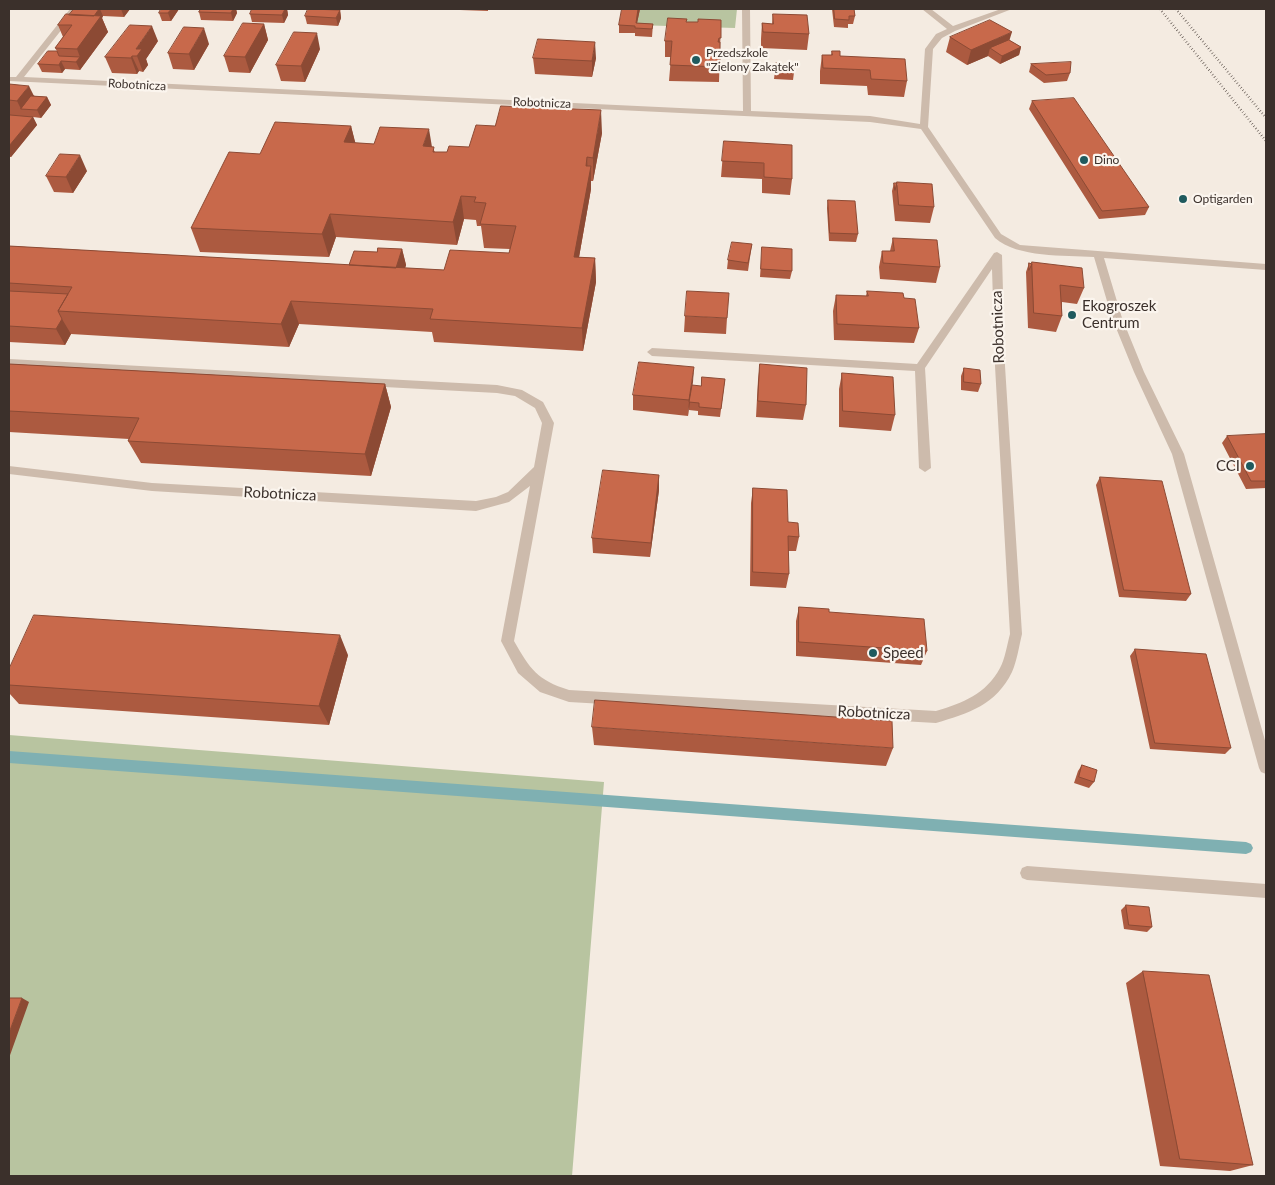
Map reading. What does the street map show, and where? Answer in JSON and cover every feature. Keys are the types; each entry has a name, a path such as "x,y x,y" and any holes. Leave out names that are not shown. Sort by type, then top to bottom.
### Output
{"street":[{"name":"Robotnicza","path":"13,79 74,9"},
{"path":"746,9 747,114"},
{"path":"926,9 952,28"},
{"path":"1008,9 952,28 939,36 929,49 924,126 998,236 1005,242 1018,248 1266,268"},
{"name":"Robotnicza","path":"13,79 870,119 924,126"},
{"name":"Robotnicza","path":"920,368 1005,242"},
{"name":"Robotnicza","path":"9,363 497,389 518,393 539,405 548,423 507,642 523,669 545,688 568,696 936,717 963,710 988,696 1006,670 1016,634 1000,366 997,255"},
{"path":"1099,256 1117,318 1139,372 1178,454 1266,768"},
{"path":"652,352 920,368 925,468"},
{"name":"Robotnicza","path":"9,470 152,487 476,506 498,502 519,492 539,469"},
{"path":"1027,873 1266,891"}],"green space":[{"path":"638,9 737,9 735,28 635,25"},
{"path":"9,735 604,782 572,1176 9,1176"}],"building":[{"path":"74,9 99,9 94,16 69,15"},
{"path":"161,9 171,9 168,13 159,13"},
{"path":"201,9 233,9 231,13 199,12"},
{"path":"252,9 285,9 282,15 250,14"},
{"path":"308,9 340,10 336,18 305,16"},
{"path":"622,9 638,9 636,23 653,24 652,29 619,25"},
{"path":"834,9 854,9 855,16 849,16 849,20 835,19"},
{"path":"66,14 101,16 77,49 55,48 72,25 58,25"},
{"path":"773,14 807,15 809,34 763,32 762,23 773,24"},
{"path":"668,18 687,19 686,22 698,22 698,19 721,20 721,38 719,38 718,42 720,42 720,67 670,65 672,41 665,41"},
{"path":"990,20 1012,32 971,50 950,37"},
{"path":"243,23 264,24 245,57 224,56"},
{"path":"130,25 152,26 136,49 142,49 137,56 132,56 131,58 105,57"},
{"path":"184,27 204,28 189,54 168,53"},
{"path":"294,32 317,33 301,66 276,65"},
{"path":"538,39 595,42 592,61 533,58"},
{"path":"1009,40 1021,47 1002,56 990,48"},
{"path":"48,51 57,51 59,56 80,57 76,62 61,61 59,65 38,64"},
{"path":"832,51 840,51 840,56 905,59 907,81 871,79 870,70 823,68 822,55 832,55"},
{"path":"1071,62 1070,73 1046,75 1031,64"},
{"path":"776,63 795,65 794,72 775,71"},
{"path":"9,84 29,86 17,101 9,100"},
{"path":"31,96 47,97 37,110 21,109"},
{"name":"Dino","path":"1074,98 1149,207 1102,211 1032,101"},
{"path":"501,106 601,110 593,158 587,157 586,166 591,166 574,257 595,258 582,328 430,319 433,309 291,301 281,324 58,311 72,287 9,283 9,246 444,270 450,250 509,253 516,226 480,224 486,203 474,202 476,197 461,196 453,222 330,214 322,234 191,228 229,152 260,154 275,122 351,126 344,142 374,144 380,127 429,129 423,146 434,147 433,152 447,152 449,146 469,147 476,125 495,126"},
{"path":"10,115 33,117 9,146 9,117"},
{"path":"724,141 792,145 792,179 764,177 764,163 722,161"},
{"path":"60,154 80,155 66,177 46,176"},
{"path":"897,182 932,184 934,207 899,205"},
{"path":"828,200 855,201 858,234 830,233"},
{"path":"893,238 937,240 940,267 883,263 882,251 894,251"},
{"path":"732,242 752,244 748,263 728,260"},
{"path":"762,247 792,249 792,271 761,269"},
{"path":"378,248 402,249 396,268 349,265 354,251 377,252"},
{"path":"1032,262 1082,268 1084,288 1060,285 1062,316 1034,313"},
{"path":"9,291 68,294 58,311 62,319 56,329 9,326"},
{"path":"687,291 729,293 727,318 685,316"},
{"path":"867,291 903,293 904,298 915,299 919,328 837,324 836,295 868,296"},
{"path":"639,362 694,367 689,400 633,395"},
{"path":"9,364 385,384 365,454 128,441 139,418 9,411"},
{"path":"760,364 807,368 806,405 758,401"},
{"path":"964,368 980,370 981,384 964,382"},
{"path":"842,373 893,377 895,415 843,411"},
{"path":"702,377 725,379 721,409 699,407 699,403 689,402 692,385 701,386"},
{"name":"CCI","path":"1266,434 1266,481 1251,481 1227,436"},
{"path":"603,470 659,475 651,543 592,538"},
{"path":"1100,477 1162,481 1191,594 1124,590"},
{"path":"753,488 787,490 788,522 798,523 799,537 788,536 789,574 753,572"},
{"path":"799,607 829,609 829,612 924,619 927,651 799,642"},
{"path":"34,615 340,635 319,706 9,685 9,669"},
{"path":"1135,649 1206,654 1231,748 1155,743"},
{"path":"595,700 892,721 893,748 592,727"},
{"path":"1082,765 1097,770 1094,782 1079,777"},
{"path":"1126,905 1149,907 1152,927 1129,925"},
{"path":"1143,971 1209,975 1253,1165 1180,1159"},
{"path":"9,998 22,998 9,1033"}],"waterway":[{"path":"9,757 1246,848"}],"railway":[{"path":"1160,9 1266,141"},
{"path":"1176,9 1266,118"}],"place":[{"name":"Przedszkole \"Zielony Zakątek\"","path":"696,60"},
{"name":"Dino","path":"1084,160"},
{"name":"Optigarden","path":"1183,199"},
{"name":"Ekogroszek Centrum","path":"1072,315"},
{"name":"CCI","path":"1250,466"},
{"name":"Speed","path":"873,653"}]}
